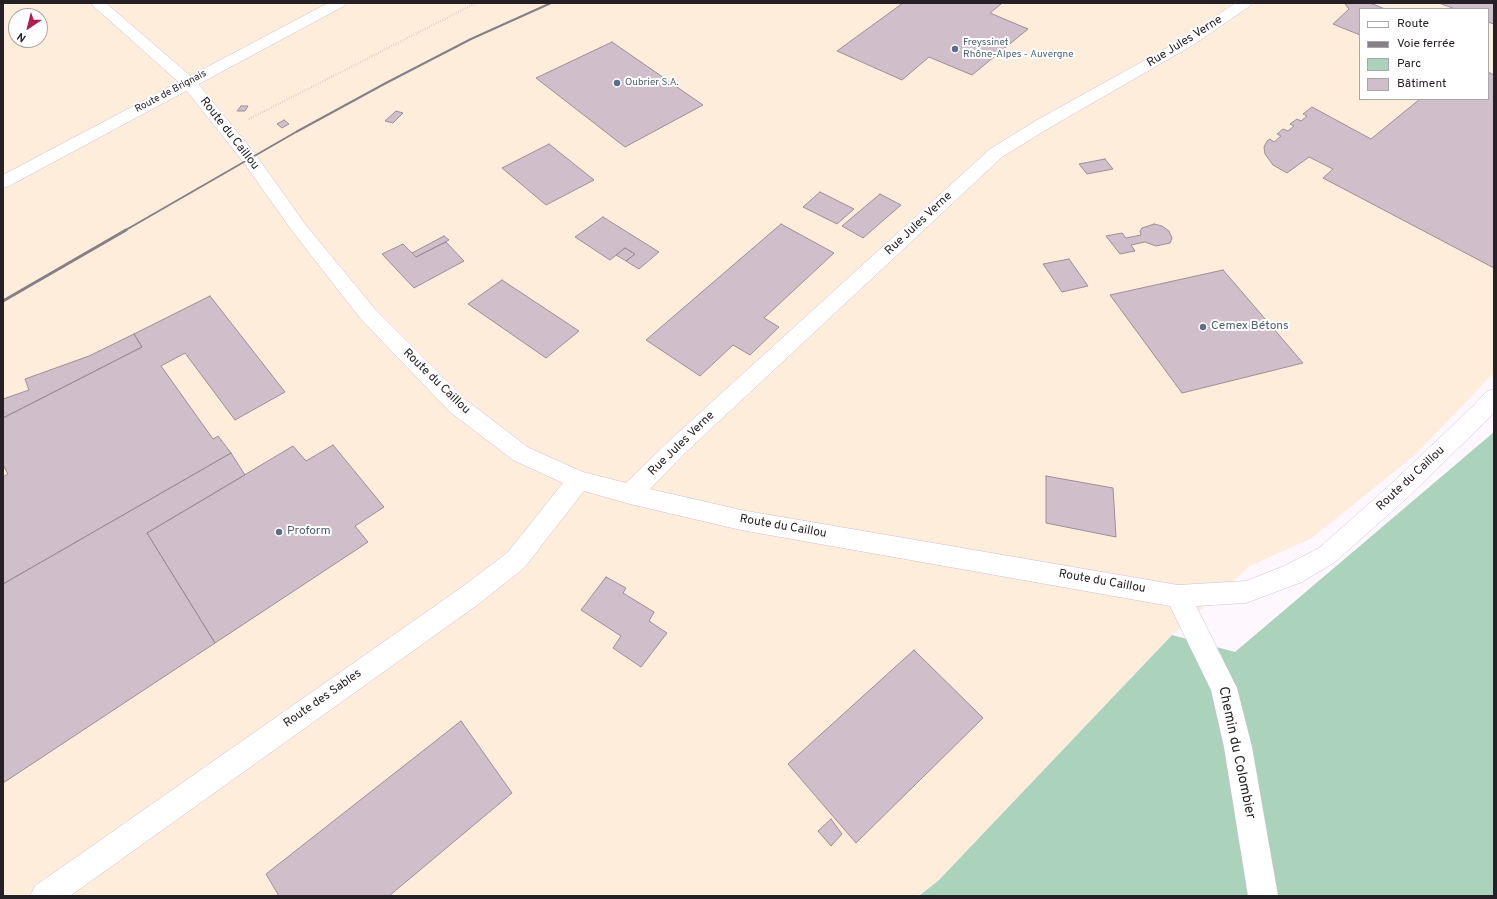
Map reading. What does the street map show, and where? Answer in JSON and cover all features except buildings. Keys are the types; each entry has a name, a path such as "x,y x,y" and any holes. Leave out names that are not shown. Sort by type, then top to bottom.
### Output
{"street":[{"name":"Route du Caillou","path":"97,3 186,73 299,228 367,313 458,406 521,454 579,480 630,494 741,520 1178,596 1246,592 1293,574 1327,555 1398,491 1481,412 1494,397"},
{"path":"295,10 309,3"},
{"name":"Route de Brignais","path":"3,167 186,73 339,3"},
{"name":"Rue Jules Verne","path":"630,494 677,447 996,153 1043,124 1188,42 1245,3"},
{"name":"Route de Brignais","path":"3,182 186,73"},
{"name":"Route des Sables","path":"45,896 471,595 516,560 579,480"},
{"name":"Chemin du Colombier","path":"1178,596 1224,688 1238,747 1264,896"}],"path":[{"path":"227,130 476,3"}],"shaded area":[{"path":"3,3 1494,3 1494,373 1416,454 1312,538 1250,566 1172,635 939,880 919,896 3,896"}],"green space":[{"path":"1494,432 1494,896 919,896 939,880 1172,635 1235,652"}],"railway":[{"path":"124,231 296,132 386,83 471,39 551,3"},
{"path":"3,301 126,230"}],"place":[{"name":"Freyssinet Rhône-Alpes - Auvergne","path":"955,49"},
{"name":"Oubrier S.A.","path":"617,83"},
{"name":"Cemex Bétons","path":"1203,327"},
{"name":"Proform","path":"279,532"}]}
